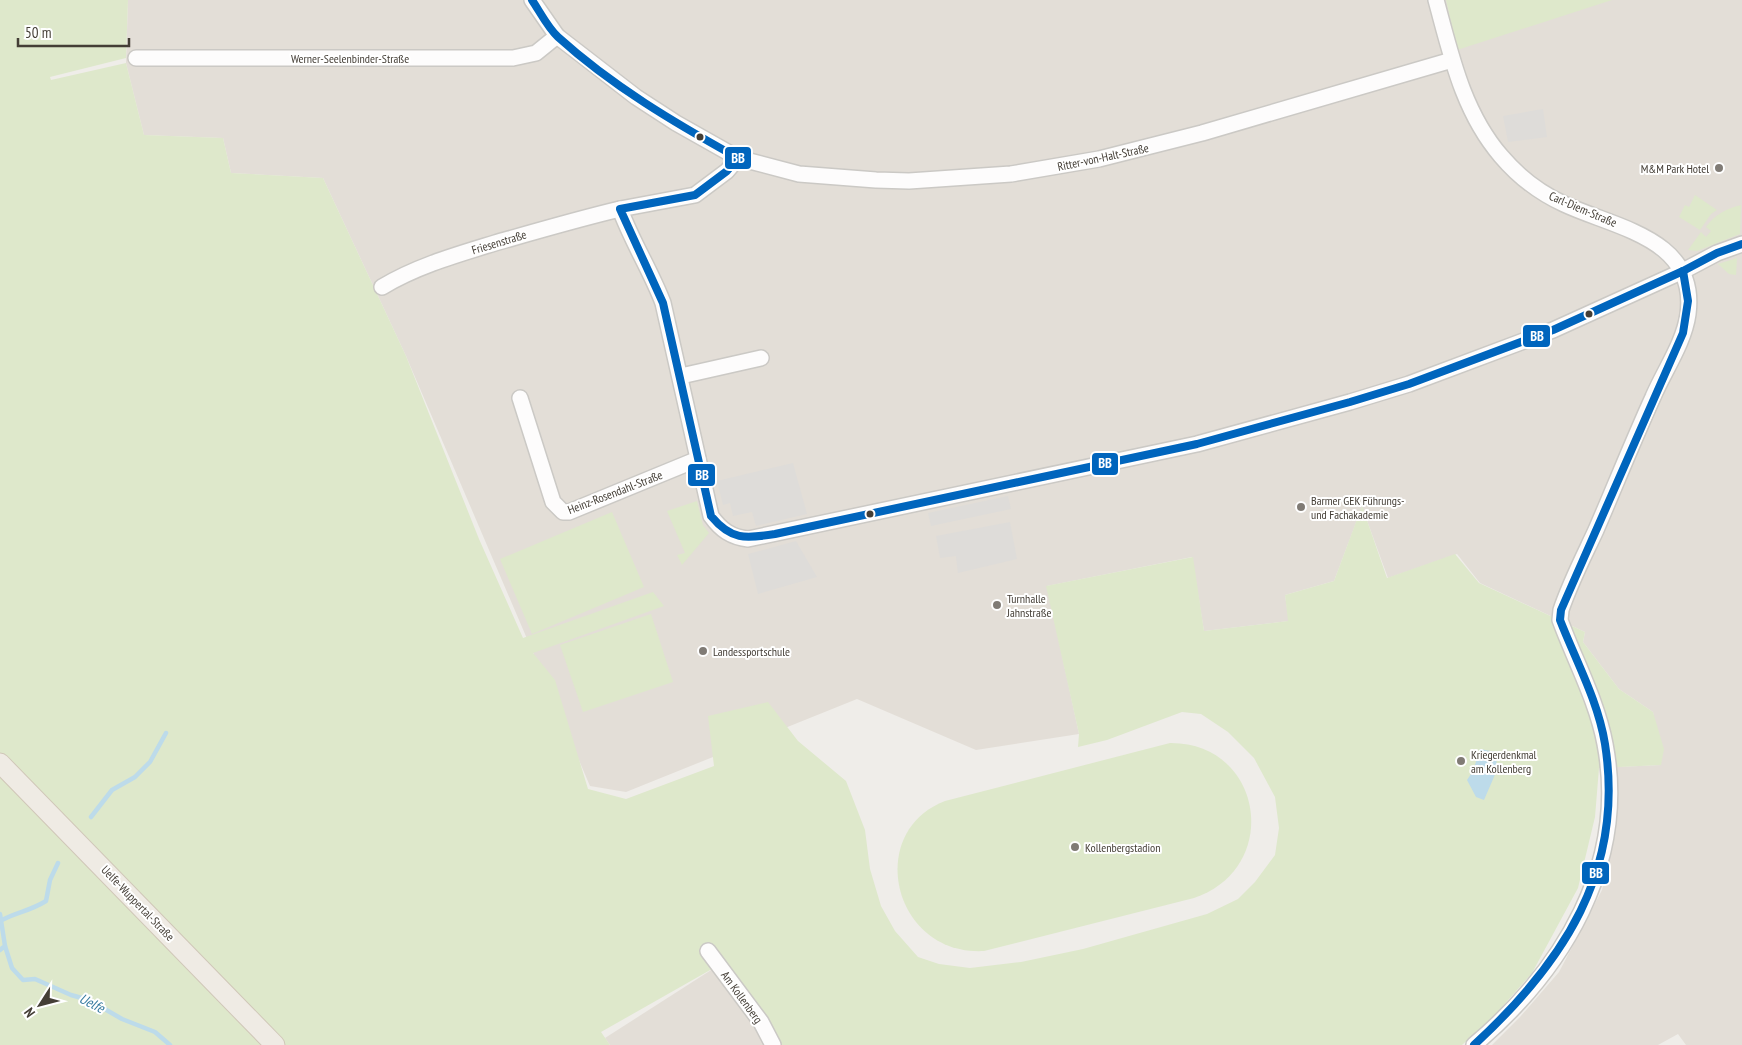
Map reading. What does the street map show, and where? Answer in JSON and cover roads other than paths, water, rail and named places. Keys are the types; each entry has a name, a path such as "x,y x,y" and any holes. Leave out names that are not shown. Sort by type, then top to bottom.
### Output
{"main road":[{"name":"Uelfe-Wuppertal-Straße","path":"0,763 275,1045"}],"street":[{"name":"Ritter-von-Halt-Straße","path":"532,0 557,36 636,96 676,123 738,158 800,174 908,181 1011,174 1059,167 1150,148 1452,60"},
{"name":"Carl-Diem-Straße","path":"1436,0 1460,85 1484,133 1501,156 1524,179 1564,204 1635,231 1659,246 1683,271"},
{"name":"Werner-Seelenbinder-Straße","path":"136,58 513,58 536,53 557,36"},
{"name":"Friesenstraße","path":"382,287 403,274 444,258 571,220 694,195 720,177 738,158"},
{"path":"620,209 632,238 651,272 663,304 681,376 711,516 722,529 732,535 748,539 1153,454 1246,432 1418,380 1553,330 1683,271 1716,253 1742,244"},
{"path":"1474,1045 1509,1013 1563,946 1579,919 1598,871 1611,806 1605,746 1591,698 1560,620 1561,610 1653,397 1683,333 1688,301 1683,271"},
{"path":"681,376 761,358"},
{"name":"Heinz-Rosendahl-Straße","path":"520,398 553,502 563,512 570,512 698,459"},
{"name":"Am Kollenberg","path":"708,951 761,1022 774,1045"}],"water":[{"path":"1480,749 1496,752 1497,770 1484,800 1476,797 1467,780 1473,771"}],"waterway":[{"path":"91,817 112,790 135,777 150,762 166,733"},
{"path":"2,920 46,901 50,880 58,863"},
{"path":"0,914 5,946"},
{"name":"Uelfe","path":"0,950 5,946 12,968 23,980 35,979 71,995 89,1000 122,1019 155,1032 170,1045"}],"place":[{"name":"M&M Park Hotel","path":"1719,168"},
{"name":"Barmer GEK Führungs- und Fachakademie","path":"1301,507"},
{"name":"Turnhalle Jahnstraße","path":"997,605"},
{"name":"Landessportschule","path":"703,651"},
{"name":"Kriegerdenkmal am Kollenberg","path":"1461,761"},
{"name":"Kollenbergstadion","path":"1075,847"}]}
